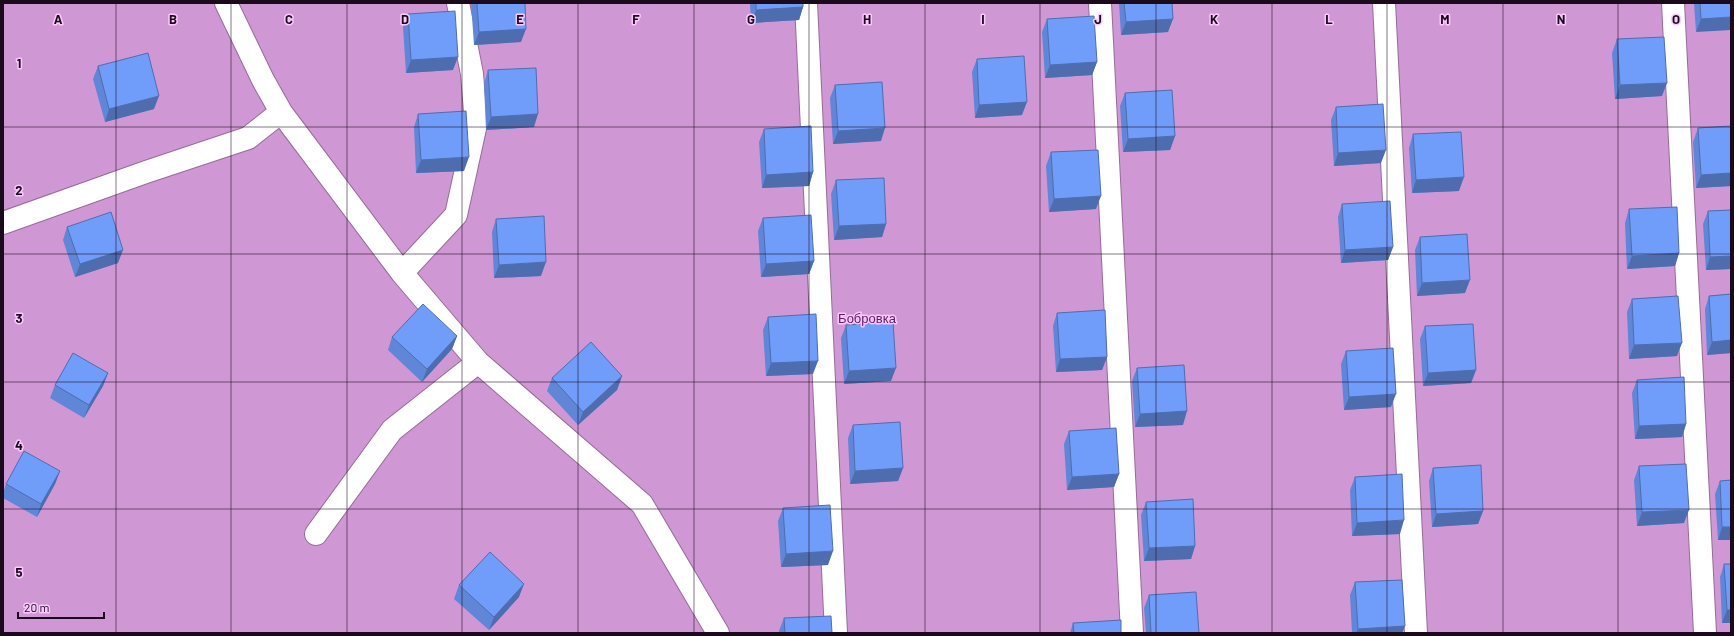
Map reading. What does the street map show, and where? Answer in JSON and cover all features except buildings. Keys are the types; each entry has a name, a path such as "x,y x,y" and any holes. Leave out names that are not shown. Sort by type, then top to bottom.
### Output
{"street":[{"path":"226,3 262,80 281,112 402,273 478,362 642,504 718,633"},
{"path":"402,273 456,215 476,124 472,74 458,3"},
{"path":"806,3 836,633"},
{"path":"1100,3 1132,633"},
{"path":"1384,3 1416,633"},
{"path":"1673,3 1705,633"},
{"path":"3,223 248,138 281,112"},
{"path":"316,534 392,430 478,362"}],"green space":[{"name":"Бобровка","path":"3,3 1731,3 1731,633 3,633"}]}
